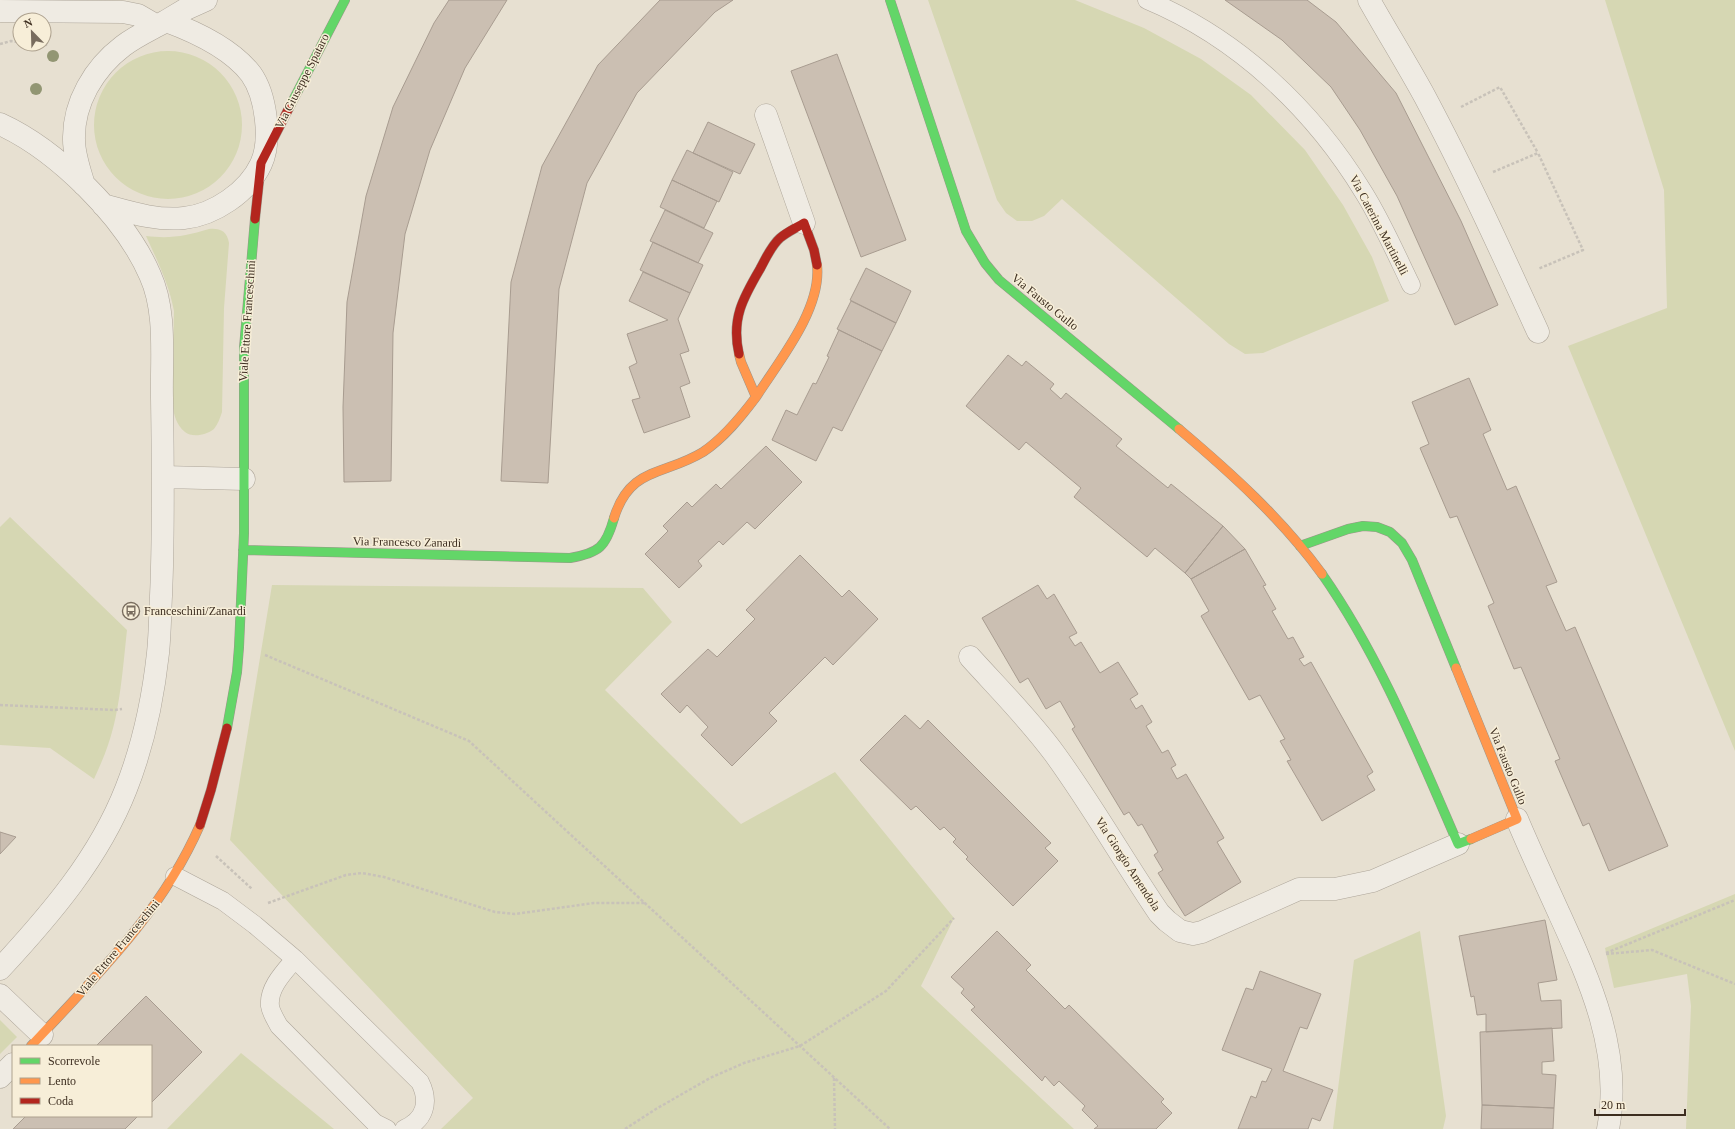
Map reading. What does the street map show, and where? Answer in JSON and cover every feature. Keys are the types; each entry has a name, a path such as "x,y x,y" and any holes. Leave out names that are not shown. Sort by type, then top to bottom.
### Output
{"street":[{"path":"84,185 74,141 75,120 81,101 90,82 105,62 124,46 186,9 206,0"},
{"name":"Via Giuseppe Spataro","path":"262,163 319,48 345,0"},
{"name":"Via Fausto Gullo","path":"890,0 966,231 978,254 989,269 999,280 1220,462 1268,509 1300,546 1328,583 1373,659 1393,697 1458,844 1517,819 1412,560 1401,540 1388,530 1372,526 1347,530 1300,546"},
{"path":"1369,0 1437,120 1469,183 1538,332"},
{"path":"0,11 123,12 188,30 213,43 240,62 251,74 259,89 266,119 262,163 250,181 233,196 214,209 195,216 174,218 147,216 103,206"},
{"path":"756,397 741,362 736,327 738,314 744,297 774,244 782,236 804,223 766,115"},
{"path":"0,124 14,130 38,146 84,185 115,218 140,255 151,276 158,302 161,335 164,477 158,650 150,705 138,756 126,788 103,836 62,898 0,969"},
{"name":"Viale Ettore Franceschini","path":"0,995 36,1040 108,963 139,927 175,876 195,837 209,795 224,739 237,672 243,550 244,348 249,279 262,163"},
{"name":"Via Francesco Zanardi","path":"243,550 570,558 590,554 601,548 609,538 623,495 636,482 655,472 682,463 711,447 735,425 756,397 804,319 815,294 818,279 817,265 811,240 804,223"},
{"path":"164,477 244,479"},
{"name":"Via Giorgio Amendola","path":"970,657 1025,718 1053,752 1076,784 1159,913 1173,926 1186,933 1193,934 1212,929 1298,889 1336,889 1373,881 1458,844"},
{"path":"1517,819 1579,957 1604,1028 1610,1058 1611,1074 1611,1100 1608,1129"},
{"path":"0,1077 12,1065"}],"lane":[{"name":"Via Caterina Martinelli","path":"1147,0 1182,16 1229,45 1292,99 1333,146 1361,187 1380,221 1411,285"},
{"path":"175,876 223,901 245,917 295,959 420,1082 424,1091 424,1110 419,1119 404,1129"},
{"path":"295,959 275,984 271,995 270,1006 279,1026 375,1123 387,1129"}],"path":[{"path":"0,44 12,41"},
{"path":"1437,120 1500,87 1538,153 1583,250 1514,279"},
{"path":"1469,183 1538,153"},
{"path":"239,647 267,655 469,741 890,1129"},
{"path":"0,705 115,710 150,705"},
{"path":"195,837 256,893"},
{"path":"267,903 346,875 362,873 384,877 495,912 508,914 594,903 646,903"},
{"path":"1735,900 1603,955 1652,950 1735,984"},
{"path":"625,1129 656,1109 710,1078 744,1063 800,1046 886,991 954,918"},
{"path":"834,1077 835,1129"}],"green space":[{"path":"928,0 1075,0 1144,28 1201,59 1251,95 1305,150 1343,205 1372,257 1389,301 1263,353 1245,354 1229,344 1062,199 1044,216 1032,221 1017,221 1006,213 997,200"},
{"path":"1605,0 1735,0 1735,751 1568,346 1667,308 1664,190"},
{"path":"161,51 175,51 190,54 203,59 221,72 234,90 237,97 241,110 241,140 237,153 234,160 221,178 203,191 196,194 183,198 161,199 146,196 133,191 121,183 110,172 102,160 97,147 94,132 94,118 97,103 102,90 110,78 121,67 133,59 146,54"},
{"path":"209,229 220,230 225,233 229,243 224,308 222,412 214,429 204,434 192,435 185,432 177,423 172,404 174,311 166,282 146,236 178,236"},
{"path":"10,517 127,630 120,689 112,732 94,779 50,748 0,745 0,527"},
{"path":"272,585 643,588 672,622 605,690 741,824 835,772 954,918 921,986 1074,1129 441,1129 473,1098 230,840"},
{"path":"1735,894 1735,1129 1686,1129 1691,1006 1687,974 1614,988 1605,948"},
{"path":"1420,931 1446,1116 1443,1129 1333,1129 1354,960"},
{"path":"0,1020 17,1037 0,1054"},
{"path":"241,1053 334,1129 167,1129"}],"building":[{"path":"449,0 507,0 465,68 430,150 405,234 393,333 391,481 344,482 343,407 347,302 366,196 393,107 434,23"},
{"path":"660,0 733,0 715,12 637,93 587,183 559,289 548,483 501,481 511,282 542,166 598,65"},
{"path":"1225,0 1307,0 1336,22 1396,93 1461,221 1498,305 1455,325 1397,196 1360,130 1331,87 1282,40"},
{"path":"837,54 906,240 861,257 791,71"},
{"path":"708,122 755,144 740,174 693,153"},
{"path":"687,150 733,172 719,202 672,180"},
{"path":"672,180 717,201 704,228 660,207"},
{"path":"665,210 713,233 698,263 650,241"},
{"path":"653,242 703,265 690,293 640,270"},
{"path":"866,268 911,291 896,323 850,300"},
{"path":"643,272 690,293 678,319 689,351 680,354 690,383 680,387 690,417 644,433 632,400 640,398 629,367 637,363 627,334 668,320 629,301"},
{"path":"851,301 896,323 882,351 837,329"},
{"path":"839,330 882,351 842,431 833,427 816,461 772,440 786,410 797,415 813,383 816,384 829,357 827,356"},
{"path":"1008,355 1022,366 1026,361 1054,384 1050,389 1061,399 1066,393 1122,439 1116,446 1168,488 1171,484 1223,526 1185,573 1155,548 1147,557 1074,497 1081,488 1026,442 1019,450 966,406"},
{"path":"1469,378 1491,430 1483,434 1507,490 1516,486 1557,582 1546,586 1566,631 1575,627 1668,846 1609,871 1589,823 1583,826 1555,761 1560,759 1521,667 1514,669 1488,606 1494,603 1457,516 1450,518 1420,448 1429,444 1412,402"},
{"path":"766,446 802,482 755,529 747,522 723,545 719,541 698,561 702,566 679,588 645,554 668,531 663,526 687,502 692,507 716,484 721,489"},
{"path":"1223,526 1245,549 1191,579 1185,573"},
{"path":"1245,549 1266,585 1263,586 1276,609 1272,611 1288,639 1293,637 1304,657 1299,659 1304,666 1311,662 1373,772 1367,776 1375,790 1322,821 1287,761 1291,760 1280,741 1285,739 1260,695 1249,700 1201,616 1209,611 1191,579"},
{"path":"800,555 842,597 849,590 878,619 833,665 825,657 769,713 777,721 732,766 701,735 708,727 687,705 680,713 661,694 708,649 717,657 755,619 746,610"},
{"path":"1038,585 1047,599 1054,594 1077,633 1069,637 1075,646 1081,642 1100,673 1118,662 1138,694 1130,699 1136,709 1142,705 1152,722 1146,726 1162,753 1168,750 1176,765 1171,768 1177,779 1186,774 1224,838 1217,842 1241,882 1185,916 1158,873 1163,870 1154,855 1158,852 1142,824 1138,826 1129,812 1124,815 1072,729 1075,727 1060,701 1046,709 1028,678 1020,683 982,618"},
{"path":"905,715 920,729 928,720 1051,843 1045,848 1058,861 1013,906 966,859 968,857 953,842 956,839 944,827 940,830 916,806 911,810 860,760"},
{"path":"0,832 16,837 0,854"},
{"path":"1545,920 1557,980 1538,983 1541,1001 1561,1000 1562,1028 1486,1032 1486,1014 1477,1015 1474,996 1471,997 1459,936"},
{"path":"997,931 1031,965 1026,970 1065,1009 1069,1005 1164,1099 1161,1102 1172,1113 1156,1129 1094,1129 1098,1126 1082,1110 1085,1106 1059,1081 1054,1086 1045,1076 1042,1081 971,1010 975,1007 961,993 964,989 951,977"},
{"path":"1260,971 1321,994 1307,1029 1300,1027 1283,1071 1333,1090 1320,1121 1312,1118 1308,1129 1238,1129 1251,1096 1256,1098 1262,1081 1266,1082 1272,1069 1222,1050 1246,988 1253,990"},
{"path":"146,996 202,1052 152,1102 152,1045 97,1045"},
{"path":"1552,1028 1554,1061 1542,1062 1542,1074 1556,1075 1554,1108 1482,1105 1480,1032"},
{"path":"1482,1105 1554,1108 1553,1129 1481,1129"},
{"path":"25,1117 137,1117 125,1129 13,1129"}],"traffic: fast":[{"path":"289,108 345,0"},
{"path":"890,0 966,231 985,263 999,280 1179,429"},
{"path":"227,728 237,672 239,647 244,533 244,348 255,219"},
{"path":"243,550 570,558 588,554 600,547 608,536 614,518"},
{"path":"1300,546 1348,529 1363,526 1377,527 1390,532 1402,543 1412,560 1456,668"},
{"path":"1322,574 1362,638 1380,672 1413,740 1458,844 1471,839"}],"traffic: slow":[{"path":"756,397 787,351 806,317 813,299 817,282 817,265"},
{"path":"614,518 621,501 629,489 650,474 689,460 703,452 725,434 750,405 756,397 739,354"},
{"path":"1179,429 1218,462 1255,497 1290,534 1322,574"},
{"path":"1456,668 1517,819 1471,839"},
{"path":"32,1045 103,969 147,916 184,857 200,825"}],"traffic: jam":[{"path":"255,219 261,163 289,108"},
{"path":"739,354 737,330 740,309 748,290 769,252 777,241 804,223 814,250 817,265"},
{"path":"200,825 211,790 227,728"}],"place":[{"name":"Franceschini/Zanardi","path":"131,611"}]}
